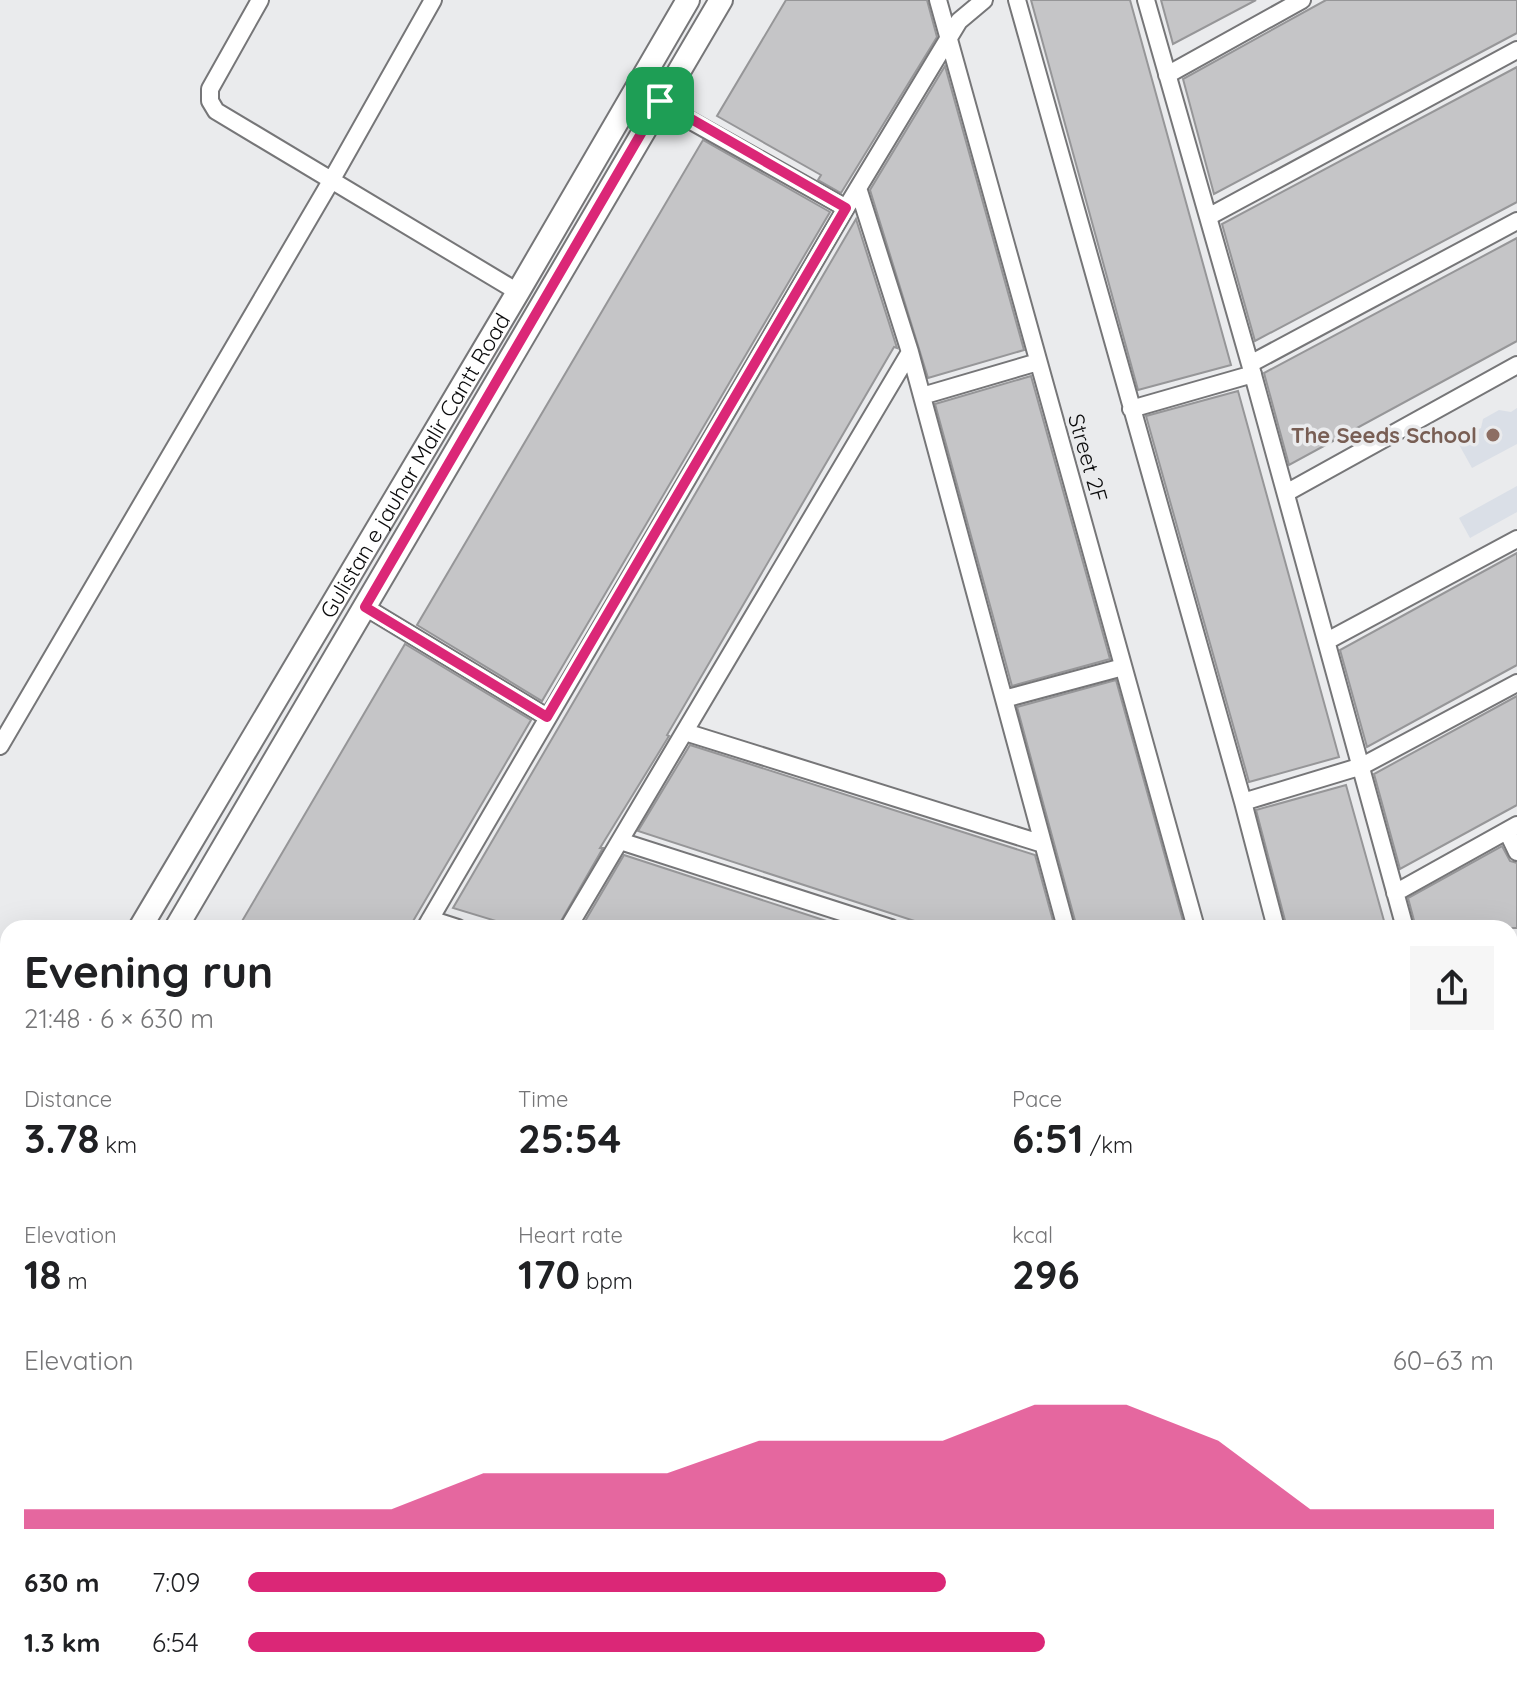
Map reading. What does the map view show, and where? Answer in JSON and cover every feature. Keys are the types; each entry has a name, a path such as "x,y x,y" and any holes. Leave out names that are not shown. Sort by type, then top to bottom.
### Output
{"main road":[{"name":"Gulistan e jauhar Malir Cantt Road","path":"145,920 688,0"},
{"name":"Gulistan e jauhar Malir Cantt Road","path":"181,920 721,0"}],"street":[{"path":"260,0 210,89 210,101 216,111 518,292"},
{"path":"0,746 331,181 433,0"},
{"name":"Street 2F","path":"938,0 1194,920"},
{"path":"430,920 858,188 948,39 969,11 984,0"},
{"path":"1017,0 1274,920"},
{"path":"1146,0 1252,369 1403,920"},
{"path":"1167,75 1302,0"},
{"path":"1208,217 1517,50"},
{"path":"636,90 846,208"},
{"path":"858,188 910,352 1064,920"},
{"path":"1131,409 1252,369 1517,221"},
{"path":"573,920 910,352"},
{"path":"922,396 1038,362"},
{"path":"1286,493 1517,365"},
{"path":"1327,641 1517,539"},
{"path":"365,607 547,717"},
{"path":"1004,699 1123,667"},
{"path":"1243,802 1362,766 1517,683"},
{"path":"685,732 1043,844"},
{"path":"1395,893 1512,828 1517,852"},
{"path":"620,841 866,920"}],"shaded area":[{"name":"The Seeds School","path":"1517,408 1517,444 1472,468 1457,441 1481,428 1483,419 1499,410 1511,412"},
{"name":"The Seeds School","path":"1517,486 1517,512 1470,538 1459,518"}],"building":[{"path":"786,0 927,0 937,37 841,193 818,180 821,175 717,116"},
{"path":"1031,0 1130,0 1231,365 1138,390"},
{"path":"1161,0 1256,0 1173,44"},
{"path":"1326,0 1517,0 1517,33 1214,194 1183,79"},
{"path":"945,66 1024,350 928,378 870,190"},
{"path":"1517,67 1517,202 1255,341 1222,224"},
{"path":"703,140 830,212 542,701 417,625"},
{"path":"856,219 897,348 894,347 669,736 600,848 603,848 562,920 493,920 453,908"},
{"path":"1517,238 1517,341 1289,465 1264,373"},
{"path":"1031,376 1110,659 1012,686 935,404"},
{"path":"1238,391 1339,757 1249,782 1146,416"},
{"path":"1517,553 1517,665 1367,747 1340,650"},
{"path":"405,644 531,720 414,920 243,920"},
{"path":"1116,680 1183,920 1075,920 1017,707"},
{"path":"1517,696 1517,805 1400,869 1374,774"},
{"path":"690,745 1035,855 1053,920 911,920 638,831"},
{"path":"1346,785 1384,920 1285,920 1256,810"},
{"path":"1502,846 1510,861 1517,863 1517,920 1414,920 1408,898"},
{"path":"624,855 824,920 586,920"}],"place":[{"name":"The Seeds School","path":"1493,435"}],"route":[{"path":"660,101 846,208 547,717 365,607 660,101"}]}
